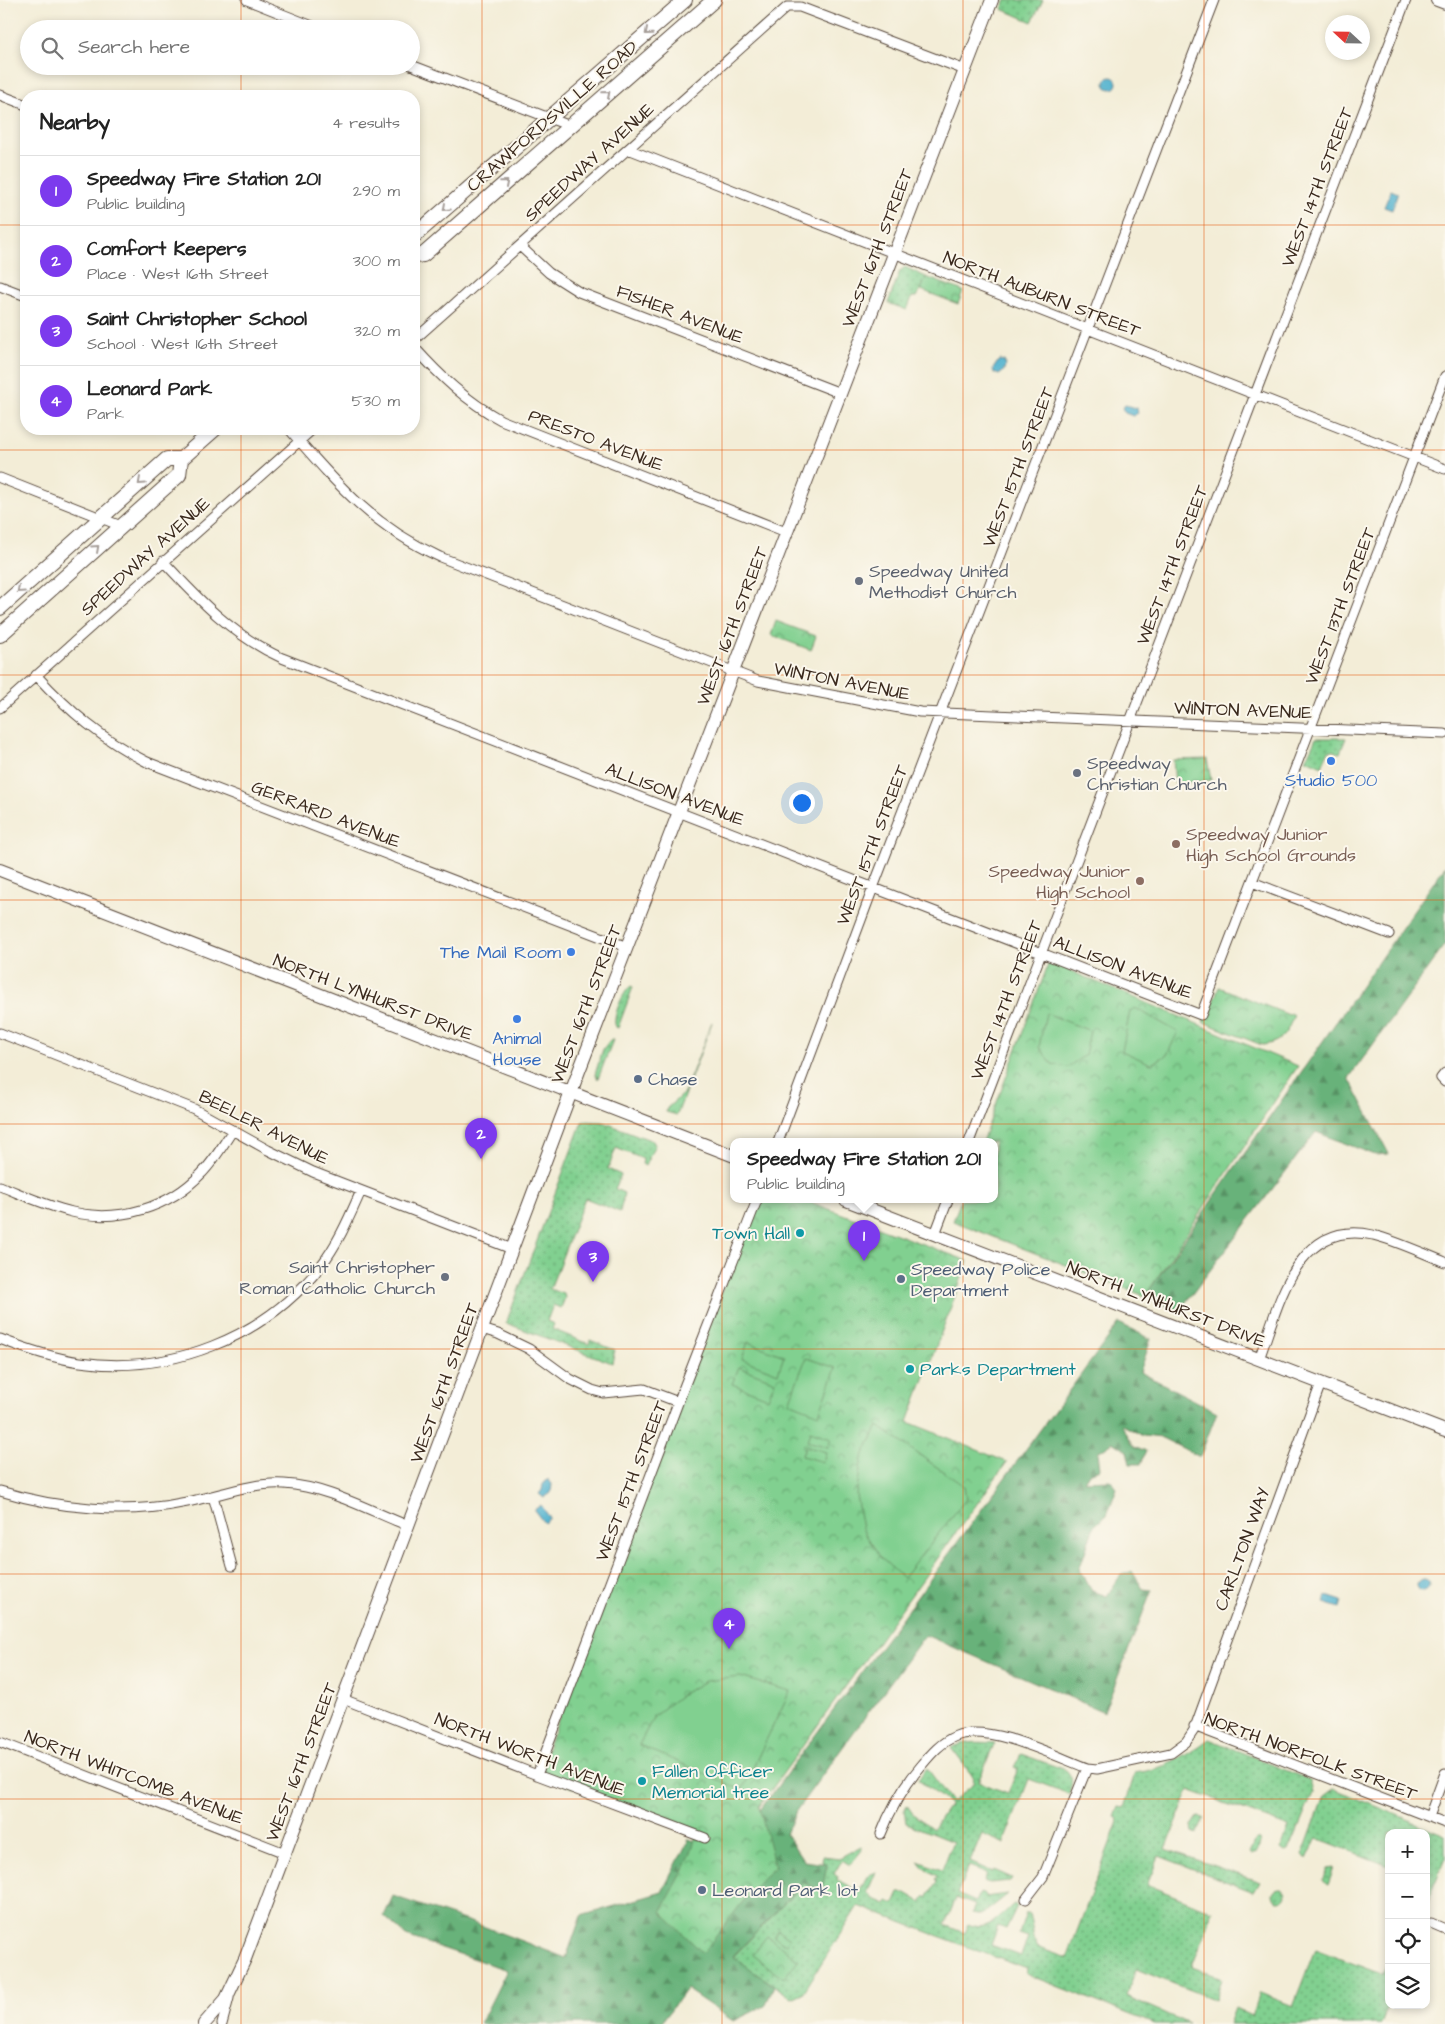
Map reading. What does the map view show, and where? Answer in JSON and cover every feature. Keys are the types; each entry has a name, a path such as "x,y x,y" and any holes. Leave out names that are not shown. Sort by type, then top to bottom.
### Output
{"main road":[{"name":"CRAWFORDSVILLE ROAD","path":"420,231 685,0"},
{"name":"CRAWFORDSVILLE ROAD","path":"420,256 714,0"},
{"path":"0,608 167,459 181,459 208,435"},
{"path":"0,635 179,475 181,459"}],"street":[{"path":"246,0 297,20"},
{"name":"WEST 16TH STREET","path":"222,2024 232,1988 245,1959 344,1700 571,1093 992,0"},
{"name":"WEST 15TH STREET","path":"779,1138 873,888 1214,0"},
{"name":"WEST 14TH STREET","path":"971,1138 1406,0"},
{"path":"1437,0 1445,3"},
{"name":"SPEEDWAY AVENUE","path":"420,335 787,7 800,7 965,70"},
{"path":"420,68 570,126"},
{"path":"0,95 20,103"},
{"name":"NORTH AUBURN STREET","path":"628,149 1445,469"},
{"name":"FISHER AVENUE","path":"520,246 549,273 579,292 840,393"},
{"path":"0,286 20,294"},
{"name":"PRESTO AVENUE","path":"420,354 440,376 463,396 501,420 786,532"},
{"name":"WEST 13TH STREET","path":"1201,1015 1445,376"},
{"name":"WINTON AVENUE","path":"295,435 364,510 387,528 417,546 440,557 733,671 774,684 920,712 1445,734"},
{"name":"SPEEDWAY AVENUE","path":"0,708 306,435"},
{"path":"0,478 122,526"},
{"name":"ALLISON AVENUE","path":"163,561 225,624 250,642 272,654 679,814 1201,1015"},
{"name":"GERRARD AVENUE","path":"36,675 65,706 88,726 116,745 147,762 627,948"},
{"name":"NORTH LYNHURST DRIVE","path":"0,870 730,1154"},
{"path":"1252,882 1390,934"},
{"name":"BEELER AVENUE","path":"0,1033 181,1103 297,1165 512,1249"},
{"path":"0,1186 78,1214 101,1216 136,1212 168,1199 189,1185 210,1163 233,1130"},
{"path":"0,1339 53,1357 116,1365 170,1359 218,1344 258,1323 286,1302 307,1282 336,1244 361,1191"},
{"name":"WEST 15TH STREET","path":"537,1775 755,1203"},
{"name":"NORTH LYNHURST DRIVE","path":"854,1203 1445,1431"},
{"path":"935,1234 947,1203"},
{"path":"1259,1359 1294,1269 1306,1253 1322,1242 1347,1234 1372,1235 1445,1262"},
{"path":"482,1329 498,1334 529,1349 570,1379 592,1390 603,1393 644,1389 678,1402"},
{"name":"CARLTON WAY","path":"1194,1726 1321,1383"},
{"path":"0,1491 59,1504 107,1508 163,1506 264,1485 295,1484 320,1490 409,1526"},
{"path":"213,1496 232,1566"},
{"name":"NORTH WORTH AVENUE","path":"344,1700 705,1838"},
{"name":"NORTH NORFOLK STREET","path":"1087,1768 1113,1767 1171,1753 1186,1742 1194,1726 1445,1823"},
{"path":"881,1834 888,1815 901,1791 936,1749 957,1736 987,1733 1009,1738 1087,1768 1043,1877 1026,1899"},
{"name":"NORTH WHITCOMB AVENUE","path":"0,1742 285,1853"},
{"path":"1429,1817 1445,1773"},
{"path":"1430,1922 1445,1929"},
{"path":"204,2024 220,2007 232,1988"}],"green space":[{"path":"1006,0 1043,0 1032,22 1002,9"},
{"path":"905,267 926,277 921,290 916,297 912,297 907,310 888,303 900,271"},
{"path":"926,277 963,291 958,304 921,290"},
{"path":"776,621 816,636 811,650 771,635"},
{"path":"1316,738 1346,738 1340,753 1331,750 1328,752 1322,766 1306,759"},
{"path":"1207,759 1211,780 1175,784 1173,760"},
{"path":"1445,866 1445,944 1349,1078 1389,1154 1375,1155 1316,1132 1179,1311 1145,1296"},
{"path":"1049,962 1298,1066 1145,1296 953,1221 960,1203 998,1203 998,1138 983,1138"},
{"path":"631,986 633,987 618,1028 615,1023 616,1012 625,993"},
{"path":"1219,987 1289,1015 1290,1013 1294,1015 1283,1036 1275,1042 1262,1045 1203,1022 1208,1010 1213,1014 1211,1007"},
{"path":"1135,1008 1178,1032 1167,1055 1151,1064 1122,1051 1130,1011"},
{"path":"1046,1013 1090,1031 1085,1055 1068,1067 1052,1064 1039,1047"},
{"path":"712,1022 677,1115 666,1112 667,1108 684,1093"},
{"path":"610,1040 613,1040 598,1079 595,1074 603,1049"},
{"path":"582,1122 603,1122 653,1141 655,1145 645,1166 642,1164 643,1159 616,1148 608,1169 621,1175 615,1189 624,1193 620,1212 585,1198 550,1289 564,1294 565,1298 561,1308 553,1305 547,1321 554,1324 552,1329 589,1344 590,1340 615,1350 612,1363 506,1323 580,1127"},
{"path":"756,1203 813,1203 968,1261 908,1422 1007,1462 759,1807 775,1867 758,1882 703,1953 661,1912 686,1864 696,1834 537,1775"},
{"path":"1119,1323 1151,1339 1140,1372 1217,1412 1200,1457 1162,1438 1143,1436 1121,1424 1134,1446 1146,1451 1141,1464 1130,1464 1127,1451 1113,1442 1098,1452 1100,1469 1089,1473 1084,1481 1110,1480 1117,1488 1107,1515 1094,1526 1079,1570 1092,1591 1107,1596 1120,1576 1132,1571 1143,1589 1152,1590 1104,1712 925,1635 796,1811 786,1834 804,1861 827,1864 822,1891 804,1883 733,1956 774,1986 765,2006 733,2021 686,1989 660,2024 480,2024 507,1970 406,1936 384,1916 393,1896 485,1927 566,1958 581,1916 662,1892 689,1839 729,1852"},
{"path":"748,1342 784,1356 778,1373 742,1359"},
{"path":"806,1358 836,1368 819,1414 789,1402"},
{"path":"739,1367 775,1381 768,1398 732,1384"},
{"path":"878,1426 964,1486 966,1499 903,1578 881,1558 862,1529 856,1495 862,1458"},
{"path":"810,1431 831,1438 828,1447 807,1441"},
{"path":"805,1446 826,1452 823,1462 802,1456"},
{"path":"740,1677 790,1691 742,1790 639,1745 654,1716 682,1694 705,1681"},
{"path":"1209,1739 1310,1780 1313,1793 1289,1851 1285,1852 1281,1849 1289,1827 1189,1790 1166,1849 1260,1882 1254,1892 1159,1856 1147,1885 1213,1911 1192,1967 1222,1978 1215,2000 1136,1969 1126,1996 1189,2024 1154,2024 1026,1974 1027,1969 858,1906 803,1993 792,1998 733,1957 804,1883 827,1865 822,1862 823,1856 839,1858 861,1846 862,1850 850,1865 842,1860 834,1874 838,1877 837,1880 859,1891 869,1875 876,1872 867,1893 872,1898 886,1904 888,1901 894,1904 899,1893 906,1893 921,1902 925,1896 927,1898 937,1882 935,1880 937,1876 923,1867 918,1861 942,1870 953,1842 906,1823 904,1811 907,1805 913,1814 933,1829 950,1804 918,1780 927,1768 952,1802 975,1783 974,1778 951,1748 961,1744 978,1742 995,1743 978,1782 1008,1793 1018,1769 1014,1767 1021,1754 1066,1770 1071,1778 1071,1784 1069,1794 1029,1779 1005,1839 1005,1844 982,1834 970,1862 1012,1878 1010,1881 989,1883 984,1881 987,1873 969,1866 957,1894 976,1902 980,1893 985,1895 985,1897 1008,1894 982,1915 972,1913 975,1905 956,1898 945,1925 964,1933 968,1924 975,1926 988,1925 1014,1904 1017,1906 1006,1929 998,1926 991,1945 1021,1956 1028,1937 1019,1934 1026,1913 1029,1913 1036,1947 1067,1958 1119,1819 1115,1817 1119,1807 1124,1808 1135,1773 1156,1769 1174,1761"},
{"path":"1335,1789 1445,1835 1445,1858 1430,1896 1430,1829 1385,1829 1385,1864 1317,1838 1307,1859 1302,1856 1324,1797"},
{"path":"1198,1817 1204,1818 1197,1834 1193,1832 1192,1826"},
{"path":"1255,1839 1259,1840 1260,1844 1257,1853 1251,1855 1249,1853"},
{"path":"1334,1868 1328,1885 1323,1880 1328,1869"},
{"path":"1279,1889 1285,1895 1279,1901 1273,1895"},
{"path":"778,1930 790,1938 786,1944 774,1937"},
{"path":"767,1936 798,1960 784,1978 752,1955"},
{"path":"1315,1949 1381,1974 1385,1964 1385,2009 1387,2009 1381,2024 1229,2024 1235,2008 1252,2016 1260,1993 1293,2006"}],"water":[{"path":"1109,77 1113,77 1117,83 1113,89 1109,89 1105,85 1105,81"},
{"path":"1391,190 1398,193 1392,210 1384,207"},
{"path":"999,360 1004,361 1006,365 1003,372 999,375 994,373 993,369"},
{"path":"1125,405 1137,408 1138,413 1133,416 1125,413 1122,408"},
{"path":"548,1479 552,1484 551,1493 544,1498 539,1494 543,1484"},
{"path":"541,1505 550,1518 544,1523 534,1510"},
{"path":"1421,1579 1425,1579 1429,1585 1425,1591 1421,1591 1417,1587 1417,1583"},
{"path":"1327,1596 1342,1601 1340,1608 1324,1603"}],"place":[{"name":"Speedway United Methodist Church","path":"859,581"},
{"name":"Studio 500","path":"1331,761"},
{"name":"Speedway Christian Church","path":"1077,773"},
{"name":"Speedway Junior High School Grounds","path":"1176,844"},
{"name":"Speedway Junior High School","path":"1140,881"},
{"name":"The Mail Room","path":"571,952"},
{"name":"Animal House","path":"517,1019"},
{"name":"Chase","path":"638,1079"},
{"name":"Comfort Keepers","path":"481,1159"},
{"name":"Town Hall","path":"800,1233"},
{"name":"Speedway Fire Station 201","path":"864,1261"},
{"name":"Saint Christopher Roman Catholic Church","path":"445,1277"},
{"name":"Speedway Police Department","path":"901,1279"},
{"name":"Saint Christopher School","path":"593,1282"},
{"name":"Parks Department","path":"910,1369"},
{"name":"Leonard Park","path":"729,1649"},
{"name":"Fallen Officer Memorial tree","path":"642,1781"},
{"name":"Leonard Park lot","path":"702,1890"}]}
